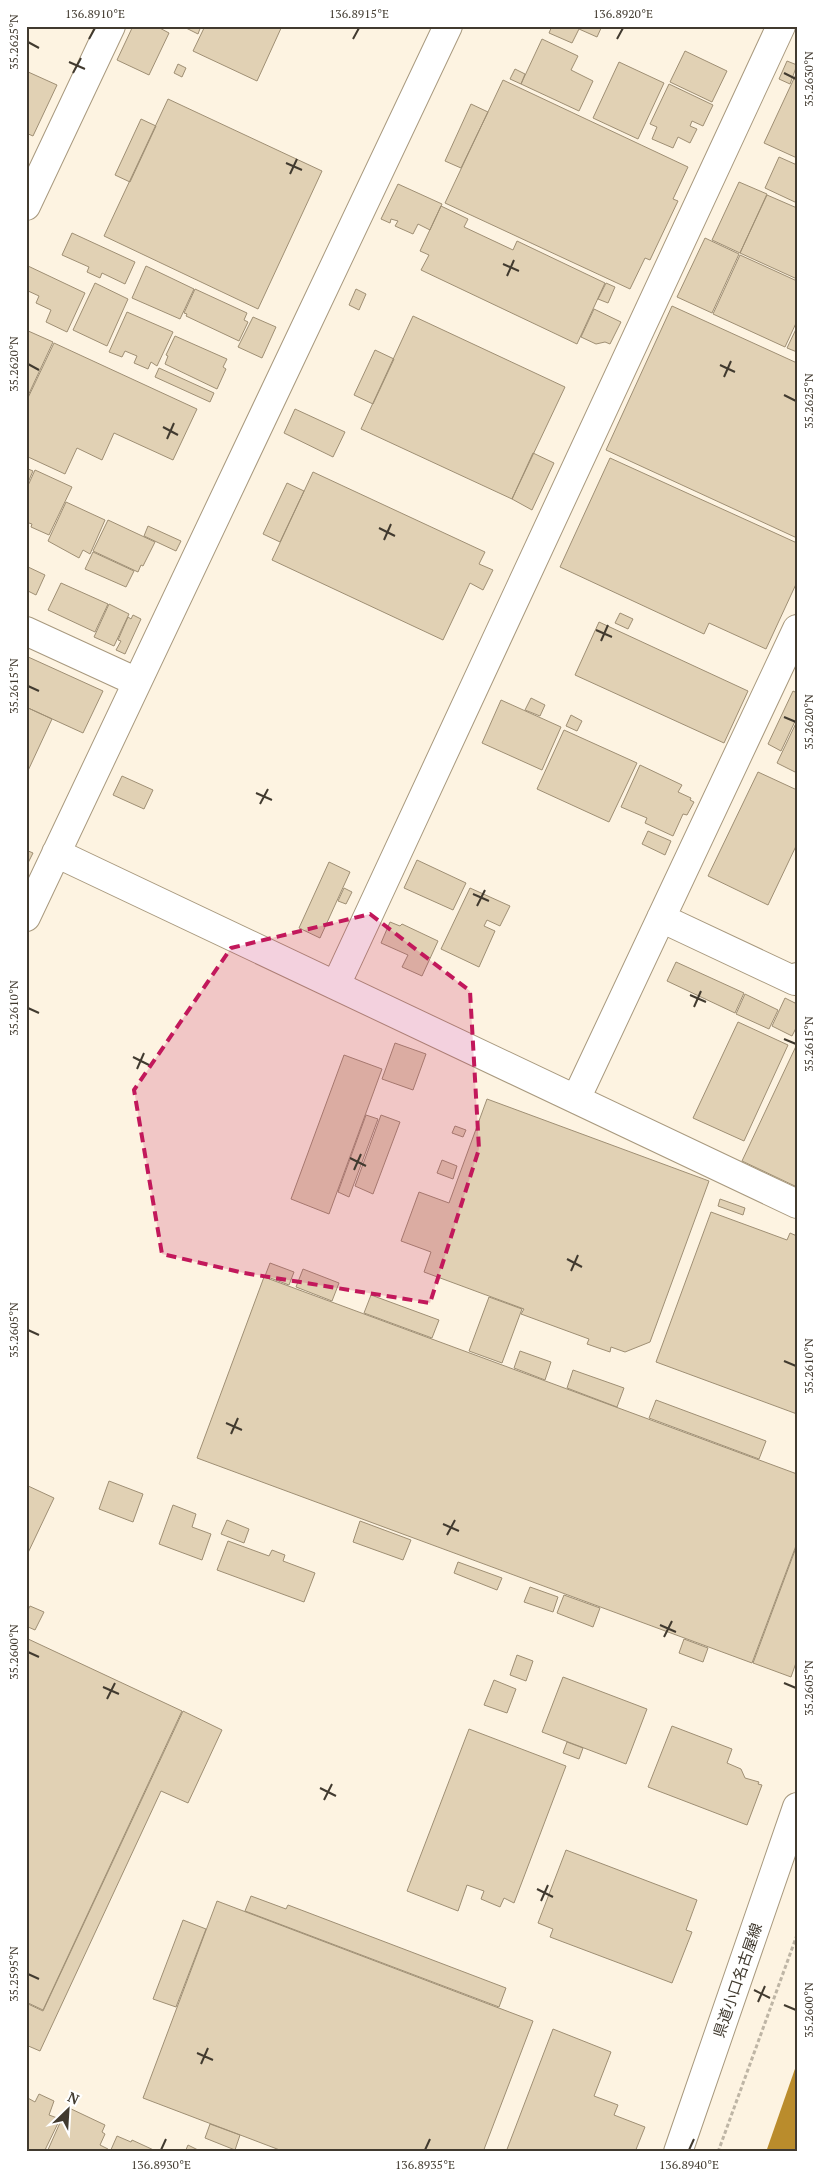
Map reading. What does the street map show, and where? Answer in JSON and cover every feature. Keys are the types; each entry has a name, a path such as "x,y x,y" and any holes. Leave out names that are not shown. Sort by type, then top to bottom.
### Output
{"street":[{"path":"26,206 111,26"},
{"path":"26,918 448,26"},
{"path":"336,985 781,26"},
{"path":"576,1099 797,629"},
{"path":"26,631 137,682"},
{"path":"56,854 797,1204"},
{"path":"661,918 795,981 797,977"},
{"name":"県道小口名古屋線","path":"678,2152 797,1807"}],"path":[{"path":"718,2152 797,1935"}],"highlighted area":[{"path":"370,914 470,991 479,1149 430,1303 244,1273 162,1254 134,1090 231,948"}],"shaded area":[{"path":"797,2063 797,2152 766,2152"}],"building":[{"path":"133,26 156,26 169,33 149,75 117,60"},
{"path":"182,26 201,26 198,34"},
{"path":"205,26 282,26 257,81 193,51"},
{"path":"552,26 602,26 597,37 579,29 572,43 549,33"},
{"path":"542,39 578,56 571,70 593,81 579,111 521,84"},
{"path":"685,51 727,71 712,102 670,82"},
{"path":"787,61 797,65 790,84 779,79"},
{"path":"619,62 664,83 638,139 593,118"},
{"path":"178,64 186,68 182,77 174,73"},
{"path":"515,69 525,74 521,84 510,79"},
{"path":"26,71 57,85 33,136 26,133"},
{"path":"797,72 797,158 764,143"},
{"path":"503,80 688,167 673,199 678,201 650,260 645,258 630,289 445,203"},
{"path":"669,84 713,105 703,126 692,121 690,126 697,129 690,143 678,137 673,148 652,139 657,127 650,124"},
{"path":"168,99 322,171 258,309 104,236"},
{"path":"471,104 488,112 461,168 445,161"},
{"path":"141,119 156,126 130,182 115,175"},
{"path":"779,157 797,165 797,203 765,188"},
{"path":"739,182 767,194 740,253 712,240"},
{"path":"398,184 442,204 430,230 418,224 413,234 395,226 398,221 391,219 390,223 381,219"},
{"path":"767,195 797,208 797,279 740,253"},
{"path":"441,206 468,219 464,227 513,250 517,241 605,283 577,344 421,270 429,255 420,251"},
{"path":"72,233 135,262 125,284 102,273 100,278 87,272 89,267 62,255"},
{"path":"705,238 739,254 712,313 677,297"},
{"path":"740,255 797,281 797,321 785,347 713,314"},
{"path":"28,266 85,293 67,332 46,322 51,310 36,303 39,296 26,290"},
{"path":"146,266 194,289 180,319 132,298"},
{"path":"95,283 128,299 107,346 73,330"},
{"path":"606,283 615,287 608,303 598,299"},
{"path":"195,289 247,313 244,320 248,322 239,341 186,316 187,314 184,313"},
{"path":"356,289 366,294 359,310 349,305"},
{"path":"672,306 797,363 797,538 606,450"},
{"path":"594,309 621,322 610,344 605,342 596,344 581,337"},
{"path":"127,312 173,332 157,366 151,362 148,369 134,363 137,356 125,351 122,357 109,352"},
{"path":"413,316 565,387 512,499 361,429"},
{"path":"253,317 276,327 262,358 238,347"},
{"path":"797,327 797,352 787,348"},
{"path":"26,330 53,342 26,400"},
{"path":"175,336 227,359 223,367 226,369 217,389 165,364 168,356 166,355"},
{"path":"54,343 197,409 173,460 114,433 102,460 77,448 65,474 26,456 26,402"},
{"path":"375,350 394,359 373,404 354,395"},
{"path":"159,368 214,393 210,402 155,377"},
{"path":"295,409 345,432 333,457 284,433"},
{"path":"533,453 554,463 532,510 512,499"},
{"path":"610,458 797,543 797,582 766,649 709,623 704,634 560,567"},
{"path":"26,468 33,471 26,487"},
{"path":"35,470 72,487 49,535 31,527 32,524 26,522 26,490"},
{"path":"313,472 485,552 479,564 493,570 483,590 470,583 443,640 272,560"},
{"path":"287,483 304,491 280,542 263,534"},
{"path":"66,502 105,520 90,554 83,550 79,558 48,541"},
{"path":"108,520 155,542 138,572 93,551"},
{"path":"148,526 181,541 176,551 144,536"},
{"path":"93,552 134,571 126,587 85,569"},
{"path":"26,566 45,575 36,595 26,590"},
{"path":"61,583 108,604 95,632 48,610"},
{"path":"109,604 129,614 114,646 94,637"},
{"path":"620,613 633,619 628,629 615,623"},
{"path":"133,615 141,619 125,654 116,650 121,641 118,640 128,617 131,619"},
{"path":"599,622 748,691 724,743 575,675"},
{"path":"26,656 103,691 83,733 26,707"},
{"path":"793,691 797,693 797,717 781,751 768,744"},
{"path":"531,698 545,705 540,716 525,710"},
{"path":"501,700 561,727 542,770 482,743"},
{"path":"26,707 52,719 26,775"},
{"path":"571,715 582,721 577,731 566,726"},
{"path":"797,721 797,773 777,763"},
{"path":"564,730 637,763 609,822 537,789"},
{"path":"640,765 682,785 678,792 691,798 690,800 694,802 687,815 683,814 673,836 645,823 647,818 621,807"},
{"path":"758,772 797,790 797,844 768,905 708,876"},
{"path":"122,776 153,790 144,809 113,795"},
{"path":"648,831 671,841 665,855 642,844"},
{"path":"26,850 33,853 26,867"},
{"path":"417,860 466,883 453,910 404,888"},
{"path":"329,862 350,872 320,938 299,928"},
{"path":"344,888 352,892 346,904 338,901"},
{"path":"470,888 510,906 500,926 487,920 484,926 495,931 479,967 441,949"},
{"path":"390,922 400,926 402,924 438,941 422,976 402,967 408,955 381,943"},
{"path":"676,962 744,993 735,1013 667,981"},
{"path":"745,994 778,1010 769,1029 736,1014"},
{"path":"785,998 797,1004 797,1026 792,1036 772,1026"},
{"path":"738,1022 788,1045 744,1141 693,1118"},
{"path":"395,1043 426,1054 413,1090 382,1079"},
{"path":"797,1044 797,1187 742,1161"},
{"path":"344,1055 382,1069 329,1214 291,1199"},
{"path":"487,1099 709,1181 650,1342 625,1352 611,1347 610,1352 587,1344 589,1339 521,1314 524,1309 424,1272 431,1252 401,1241 419,1192 449,1203"},
{"path":"366,1115 378,1119 349,1197 338,1192"},
{"path":"381,1115 400,1122 373,1194 355,1186"},
{"path":"455,1126 466,1130 463,1137 452,1133"},
{"path":"442,1160 457,1166 453,1179 437,1173"},
{"path":"720,1199 745,1208 743,1215 718,1206"},
{"path":"711,1212 787,1240 790,1233 797,1236 797,1414 656,1362"},
{"path":"270,1263 294,1272 289,1285 265,1276"},
{"path":"303,1269 339,1283 332,1301 296,1287"},
{"path":"264,1277 797,1474 797,1543 752,1663 197,1458"},
{"path":"371,1295 439,1320 432,1338 364,1313"},
{"path":"489,1297 522,1309 502,1363 469,1351"},
{"path":"520,1351 551,1362 545,1380 514,1368"},
{"path":"573,1370 624,1388 617,1407 567,1388"},
{"path":"656,1400 766,1441 759,1459 649,1418"},
{"path":"109,1481 143,1494 133,1522 99,1509"},
{"path":"26,1485 54,1498 26,1557"},
{"path":"173,1505 196,1514 192,1527 211,1534 202,1560 159,1544"},
{"path":"227,1520 249,1529 244,1543 221,1534"},
{"path":"360,1521 411,1540 403,1560 353,1542"},
{"path":"228,1541 269,1556 272,1550 285,1555 283,1561 315,1573 304,1602 217,1570"},
{"path":"797,1545 797,1660 791,1677 753,1663"},
{"path":"458,1562 502,1578 497,1590 454,1573"},
{"path":"530,1587 558,1597 553,1612 524,1602"},
{"path":"564,1595 600,1608 593,1627 557,1613"},
{"path":"30,1606 44,1612 35,1630 26,1626 26,1614"},
{"path":"26,1638 182,1711 43,2010 26,2002"},
{"path":"684,1639 708,1648 703,1662 679,1653"},
{"path":"517,1655 533,1661 526,1681 510,1675"},
{"path":"563,1677 647,1709 626,1764 542,1732"},
{"path":"494,1680 516,1689 507,1713 484,1705"},
{"path":"183,1711 222,1730 188,1803 161,1791 40,2051 26,2045 26,2003 43,2011"},
{"path":"672,1726 732,1749 727,1763 741,1769 745,1778 759,1782 758,1784 762,1785 747,1825 648,1787"},
{"path":"469,1729 566,1766 514,1903 504,1898 500,1907 481,1899 484,1891 467,1885 458,1911 407,1891"},
{"path":"567,1742 583,1748 579,1759 563,1753"},
{"path":"566,1850 697,1900 686,1930 692,1932 672,1983 550,1937 553,1929 538,1923"},
{"path":"251,1896 286,1909 288,1905 506,1988 499,2007 245,1911"},
{"path":"217,1901 533,2021 483,2152 285,2152 143,2098"},
{"path":"183,1920 206,1929 176,2007 153,1999"},
{"path":"553,2029 611,2052 594,2096 618,2105 614,2115 645,2127 635,2152 506,2152"},
{"path":"39,2094 54,2101 49,2115 60,2119 44,2152 26,2152 26,2097 35,2102"},
{"path":"67,2107 105,2125 102,2132 105,2134 100,2145 108,2149 107,2152 47,2152"},
{"path":"210,2124 240,2135 235,2150 205,2138"},
{"path":"117,2136 131,2142 132,2140 158,2152 110,2152"},
{"path":"188,2145 202,2152 185,2152"}]}
